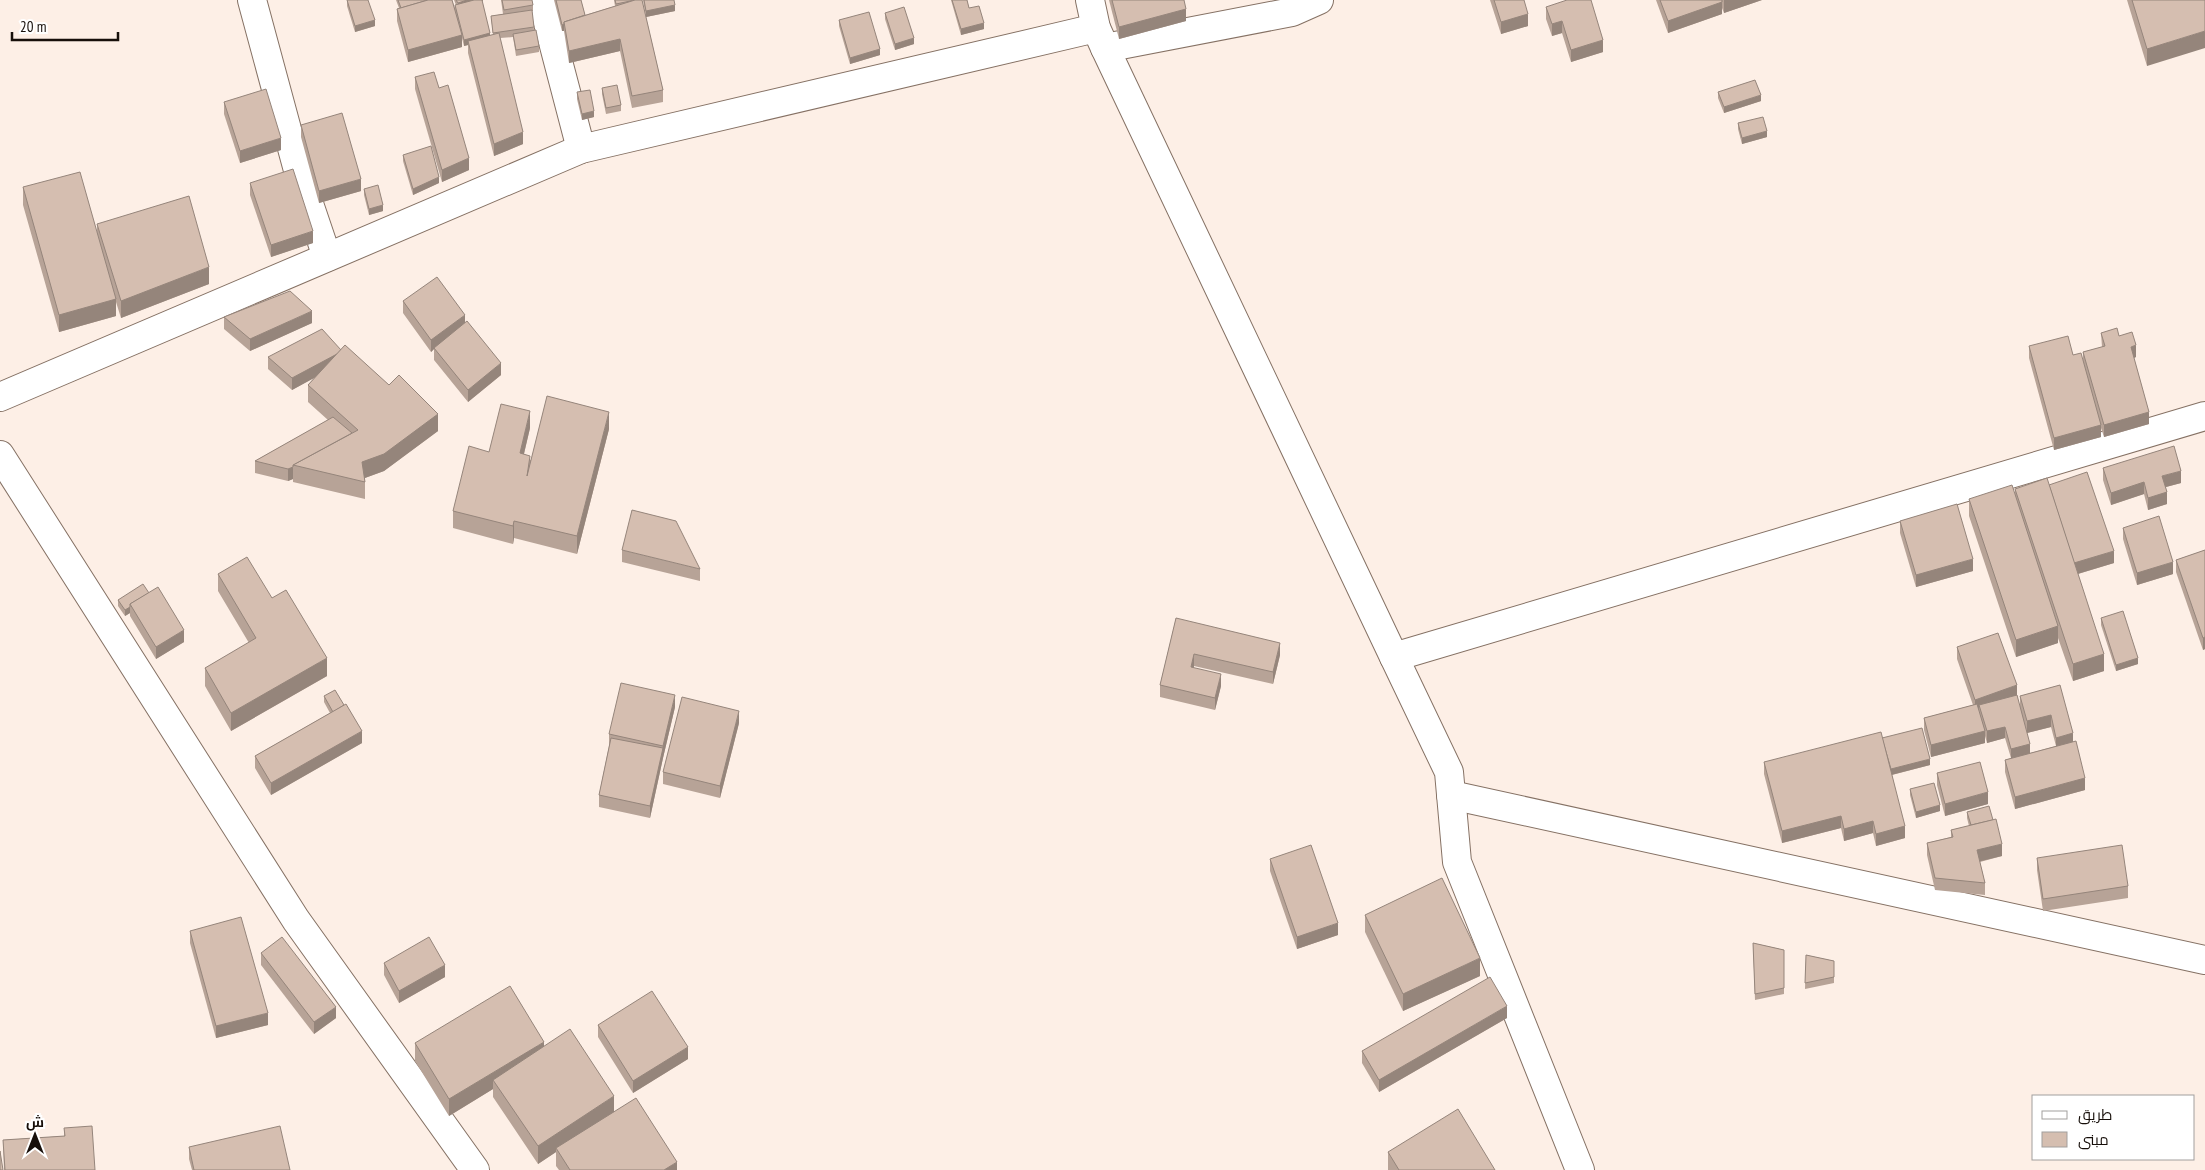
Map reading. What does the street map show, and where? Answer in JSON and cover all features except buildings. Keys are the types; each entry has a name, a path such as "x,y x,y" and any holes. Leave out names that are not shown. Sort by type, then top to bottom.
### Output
{"street":[{"path":"252,0 298,174 327,257"},
{"path":"542,0 581,149"},
{"path":"1090,0 1101,38 1449,772 1457,862 1580,1170"},
{"path":"0,397 581,149 1101,38 1292,12 1319,0"},
{"path":"1394,657 2205,416"},
{"path":"0,455 296,920 475,1170"},
{"path":"1451,795 2205,960"}]}
